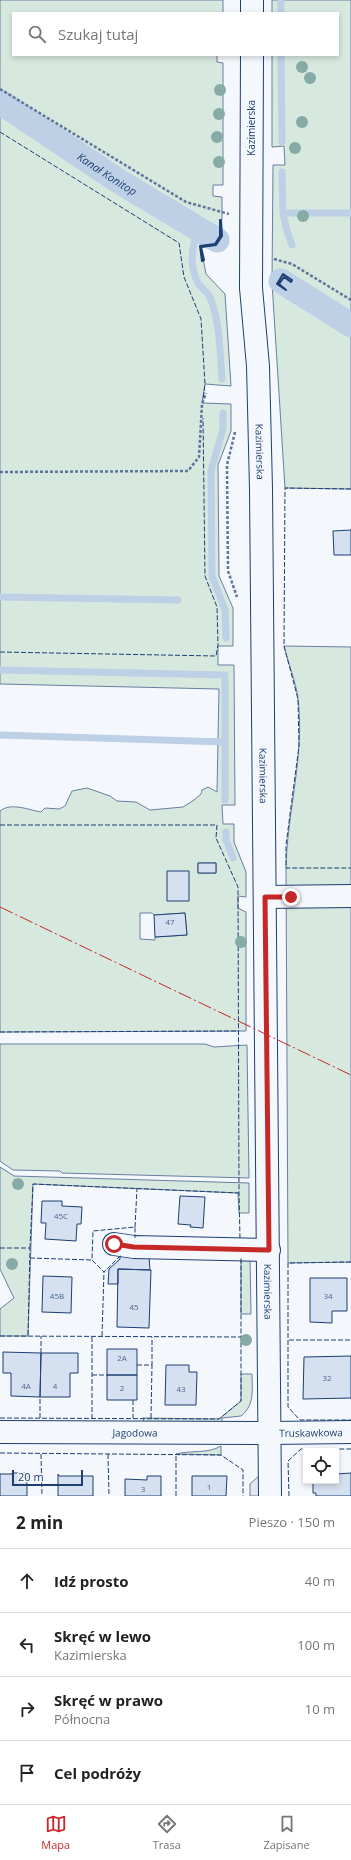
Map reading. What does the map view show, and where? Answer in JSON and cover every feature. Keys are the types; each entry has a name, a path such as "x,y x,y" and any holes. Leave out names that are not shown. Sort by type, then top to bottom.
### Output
{"street":[{"path":"252,0 252,12"},
{"name":"Kazimierska","path":"252,56 251,288 258,366 271,1434 270,1496"},
{"path":"265,897 351,896"},
{"path":"114,1244 134,1247 269,1250"},
{"name":"Jagodowa","path":"0,1432 271,1434"},
{"name":"Truskawkowa","path":"271,1434 351,1432"}],"path":[{"path":"0,89 186,202 232,216 251,218"},
{"path":"251,247 267,258 292,264 351,300"},
{"path":"0,472 188,472 199,457 202,404 206,393"}],"shaded area":[{"path":"0,0 223,0 223,12 12,12 12,56 217,56 217,62 223,63 223,185 213,185 213,196 222,197 222,220 220,220 220,236 215,244 201,248 206,274 225,294 231,386 205,384 202,403 231,404 231,431 218,465 219,576 233,608 233,646 218,646 218,665 234,665 235,805 222,805 223,824 234,824 234,842 246,872 246,897 238,896 238,908 246,912 246,1031 0,1032 0,811 9,807 26,808 41,812 45,808 59,809 65,806 72,791 87,788 110,796 117,801 136,802 150,810 183,807 201,794 202,790 208,787 217,792 219,689 0,684","holes":["198,863 216,863 216,873 198,873","140,913 152,913 154,915 185,913 187,935 155,937 155,940 140,939"]},
{"path":"272,0 351,0 351,489 285,488 272,283 273,165 285,165 284,146 272,147 272,56 339,56 339,12 272,12"},
{"path":"284,646 351,647 351,1262 288,1263 286,868 289,826 298,762 300,720 294,679"},
{"path":"0,1044 205,1044 214,1047 247,1045 249,1178 62,1173 60,1171 13,1170 0,1161"},
{"path":"0,1167 14,1176 249,1183 249,1213 239,1213 238,1193 33,1184 28,1336 0,1336 0,1309 14,1298 0,1269"},
{"path":"241,1256 250,1257 251,1314 241,1314"},
{"path":"241,1374 252,1374 251,1402 249,1407 241,1416 222,1418 222,1426 144,1423 143,1418 219,1419 241,1401"},
{"path":"221,1446 221,1455 176,1454 211,1450"},
{"path":"260,1475 259,1496 250,1496 250,1484"}],"building":[{"path":"351,530 351,555 334,555 333,531"},
{"path":"198,863 216,863 216,873 198,873"},
{"path":"167,871 189,871 189,901 167,901"},
{"path":"185,913 187,935 155,937 154,915"},
{"path":"180,1196 205,1197 203,1228 178,1224"},
{"path":"42,1201 62,1201 62,1206 82,1207 81,1224 77,1224 76,1241 45,1239 46,1223 41,1223"},
{"path":"120,1256 149,1257 150,1270 118,1269 118,1284 108,1284 109,1269 120,1259"},
{"path":"118,1269 151,1270 149,1328 117,1327"},
{"path":"43,1276 72,1277 71,1313 42,1312"},
{"path":"310,1278 347,1278 347,1311 332,1311 332,1323 310,1322"},
{"path":"107,1349 137,1349 137,1375 107,1375"},
{"path":"3,1352 41,1353 40,1397 11,1396 11,1373 3,1373"},
{"path":"41,1353 78,1353 78,1373 70,1373 70,1397 40,1397"},
{"path":"351,1356 351,1398 303,1399 304,1357"},
{"path":"166,1365 189,1365 189,1372 197,1372 196,1405 165,1405"},
{"path":"107,1375 137,1375 137,1400 107,1400"},
{"path":"27,1473 27,1496 0,1496 0,1474"},
{"path":"351,1473 351,1496 316,1496 316,1493 313,1493 313,1484 339,1484 339,1474"},
{"path":"58,1474 59,1476 93,1476 93,1496 58,1496"},
{"path":"147,1476 161,1476 161,1496 125,1496 125,1479 147,1480"},
{"path":"192,1476 227,1476 226,1496 192,1496"}],"waterway":[{"path":"281,0 281,12"},
{"path":"281,56 282,142"},
{"name":"Kanał Konitop","path":"0,102 120,182 217,240"},
{"path":"282,172 283,213 351,213"},
{"path":"283,213 292,245"},
{"path":"199,230 193,249 193,270 198,283 207,293 214,309 219,339 222,379"},
{"name":"Kanał Konitop","path":"281,281 351,325"},
{"path":"223,413 223,429 211,471 212,576 225,610 226,638"},
{"path":"0,597 178,600"},
{"path":"0,670 225,675 225,742 0,735"},
{"path":"225,742 225,800"},
{"path":"226,832 226,840 233,858"}],"fence":[{"path":"0,132 179,243 184,277 201,319 205,384 203,400"},
{"path":"0,652 216,656 218,645 217,607 205,576 203,418"},
{"path":"351,489 285,488 284,646 298,699 299,746 286,845 286,868 351,868"},
{"path":"0,825 217,825 216,838 238,887 240,1239"},
{"path":"0,1032 239,1031"},
{"path":"30,1248 33,1184 239,1193"},
{"path":"135,1227 137,1188"},
{"path":"121,1256 104,1272 92,1260 93,1231 135,1227 135,1238"},
{"path":"0,1248 30,1248 28,1336"},
{"path":"0,1418 219,1419 241,1401 241,1257"},
{"path":"30,1258 92,1260"},
{"path":"351,1262 288,1263 288,1407 300,1420 351,1420"},
{"path":"102,1336 104,1272"},
{"path":"0,1336 241,1337"},
{"path":"41,1336 41,1353"},
{"path":"92,1337 92,1418"},
{"path":"137,1365 152,1365 152,1337"},
{"path":"289,1340 351,1340"},
{"path":"151,1418 152,1365"},
{"path":"92,1375 107,1375"},
{"path":"40,1397 40,1418"},
{"path":"133,1400 133,1418"},
{"path":"289,1496 288,1461 301,1449 351,1449"},
{"path":"0,1453 221,1455 243,1470 243,1496"},
{"path":"41,1454 42,1496"},
{"path":"108,1454 109,1496"},
{"path":"176,1454 176,1496"}],"wall":[{"path":"220,220 222,236 216,245 201,247 204,260 202,261 200,246 215,244 220,236 220,220"},
{"path":"283,274 292,280 291,282 284,277 279,284 286,290 277,284 283,274"}],"power":[{"path":"0,907 351,1075"}],"route":[{"path":"114,1244 134,1247 240,1248 269,1250 265,897 291,897"}]}
